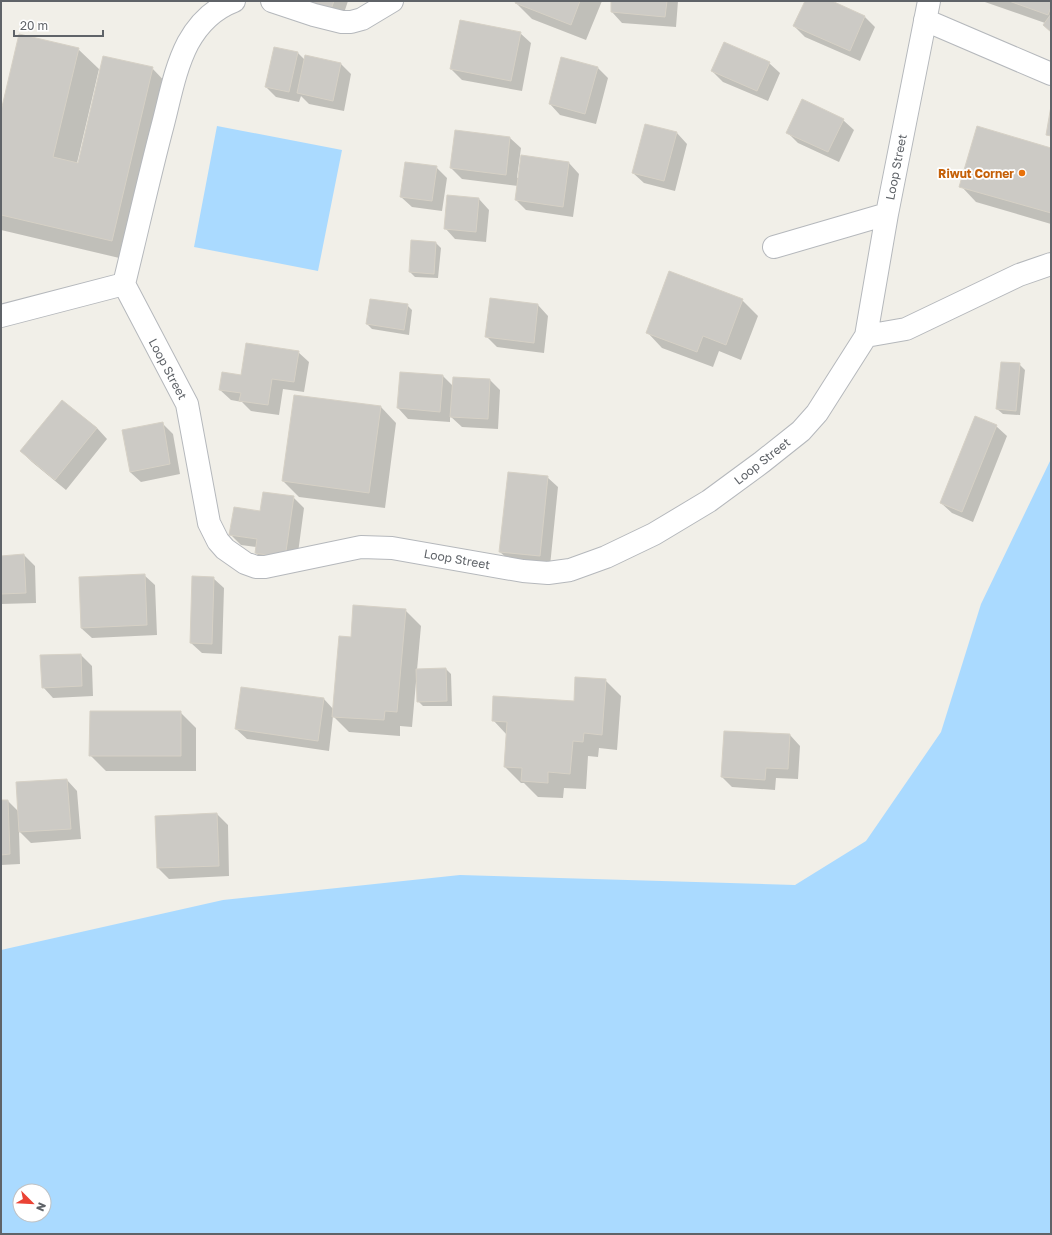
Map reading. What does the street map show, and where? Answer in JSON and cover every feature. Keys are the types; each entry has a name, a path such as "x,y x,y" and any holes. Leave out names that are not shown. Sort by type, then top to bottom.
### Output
{"street":[{"path":"1,316 124,284 148,182 174,82 187,44 200,24 208,15 221,6 234,1"},
{"path":"272,1 314,15 342,22 351,22 362,19 392,1"},
{"path":"927,10 1051,74"},
{"name":"Loop Street","path":"124,284 187,404 210,523 218,541 225,549 236,557 256,567 361,547 392,548 523,571 548,573 570,570 606,557 654,534 709,501 762,462 800,431 817,413 866,336 887,214 927,10"},
{"path":"774,247 887,214"},
{"path":"866,336 906,329 1019,276 1051,264"}],"water":[{"path":"217,126 342,150 318,271 194,247"},
{"path":"1051,459 1051,1234 1,1234 1,950 223,900 460,875 795,885 866,841 941,732 981,604"}],"building":[{"path":"297,1 334,1 330,12"},
{"path":"516,1 580,1 571,25 515,3"},
{"path":"611,1 667,1 665,17 611,12"},
{"path":"805,1 832,1 865,16 850,51 793,26"},
{"path":"1009,1 1051,1 1051,7 1048,15"},
{"path":"1051,14 1051,32 1043,25"},
{"path":"460,20 521,32 511,81 450,69"},
{"path":"19,34 79,48 53,157 78,163 103,56 153,67 112,241 1,215 1,111"},
{"path":"724,42 770,62 757,91 711,71"},
{"path":"274,47 298,52 289,92 265,87"},
{"path":"305,55 341,63 333,101 297,93"},
{"path":"561,57 598,67 585,114 549,104"},
{"path":"802,99 844,119 828,152 786,133"},
{"path":"1051,106 1051,136 1046,135"},
{"path":"645,124 677,132 664,181 632,173"},
{"path":"977,126 1051,148 1051,213 959,187"},
{"path":"455,130 510,137 506,175 450,168"},
{"path":"521,155 569,162 563,207 515,200"},
{"path":"405,162 437,166 432,201 400,197"},
{"path":"447,195 479,198 476,232 444,229"},
{"path":"411,240 436,242 434,274 409,272"},
{"path":"669,271 743,299 726,345 703,336 697,352 646,333"},
{"path":"490,298 538,304 534,343 485,337"},
{"path":"370,299 408,304 404,330 366,324"},
{"path":"246,343 299,351 294,382 272,379 268,405 239,401 241,393 219,390 222,372 241,375"},
{"path":"1001,362 1020,363 1016,411 996,409"},
{"path":"400,372 443,375 440,412 397,408"},
{"path":"453,377 490,379 488,419 450,417"},
{"path":"294,395 381,406 369,493 282,481"},
{"path":"62,400 97,428 55,480 20,451"},
{"path":"975,416 997,425 962,512 940,503"},
{"path":"163,422 170,464 130,472 122,430"},
{"path":"508,472 548,476 540,556 499,552"},
{"path":"263,492 294,496 285,558 255,553 257,539 229,535 234,507 260,511"},
{"path":"24,554 26,593 1,594 1,556"},
{"path":"145,574 147,625 81,628 79,577"},
{"path":"192,576 214,577 212,644 190,643"},
{"path":"353,605 406,609 397,712 385,711 384,720 332,717 339,636 351,637"},
{"path":"81,654 82,686 42,688 40,655"},
{"path":"446,668 447,701 417,702 416,669"},
{"path":"575,677 606,679 602,735 584,733 583,742 573,741 570,774 548,772 548,783 521,781 522,768 504,767 507,722 492,721 493,696 574,701"},
{"path":"241,687 324,698 318,741 235,729"},
{"path":"90,711 181,711 181,756 89,756"},
{"path":"724,731 790,734 788,769 766,768 765,780 721,777"},
{"path":"67,779 71,829 19,832 16,782"},
{"path":"1,800 8,800 10,854 1,855"},
{"path":"217,813 219,866 157,868 155,816"}],"place":[{"name":"Riwut Corner","path":"1022,173"}]}
